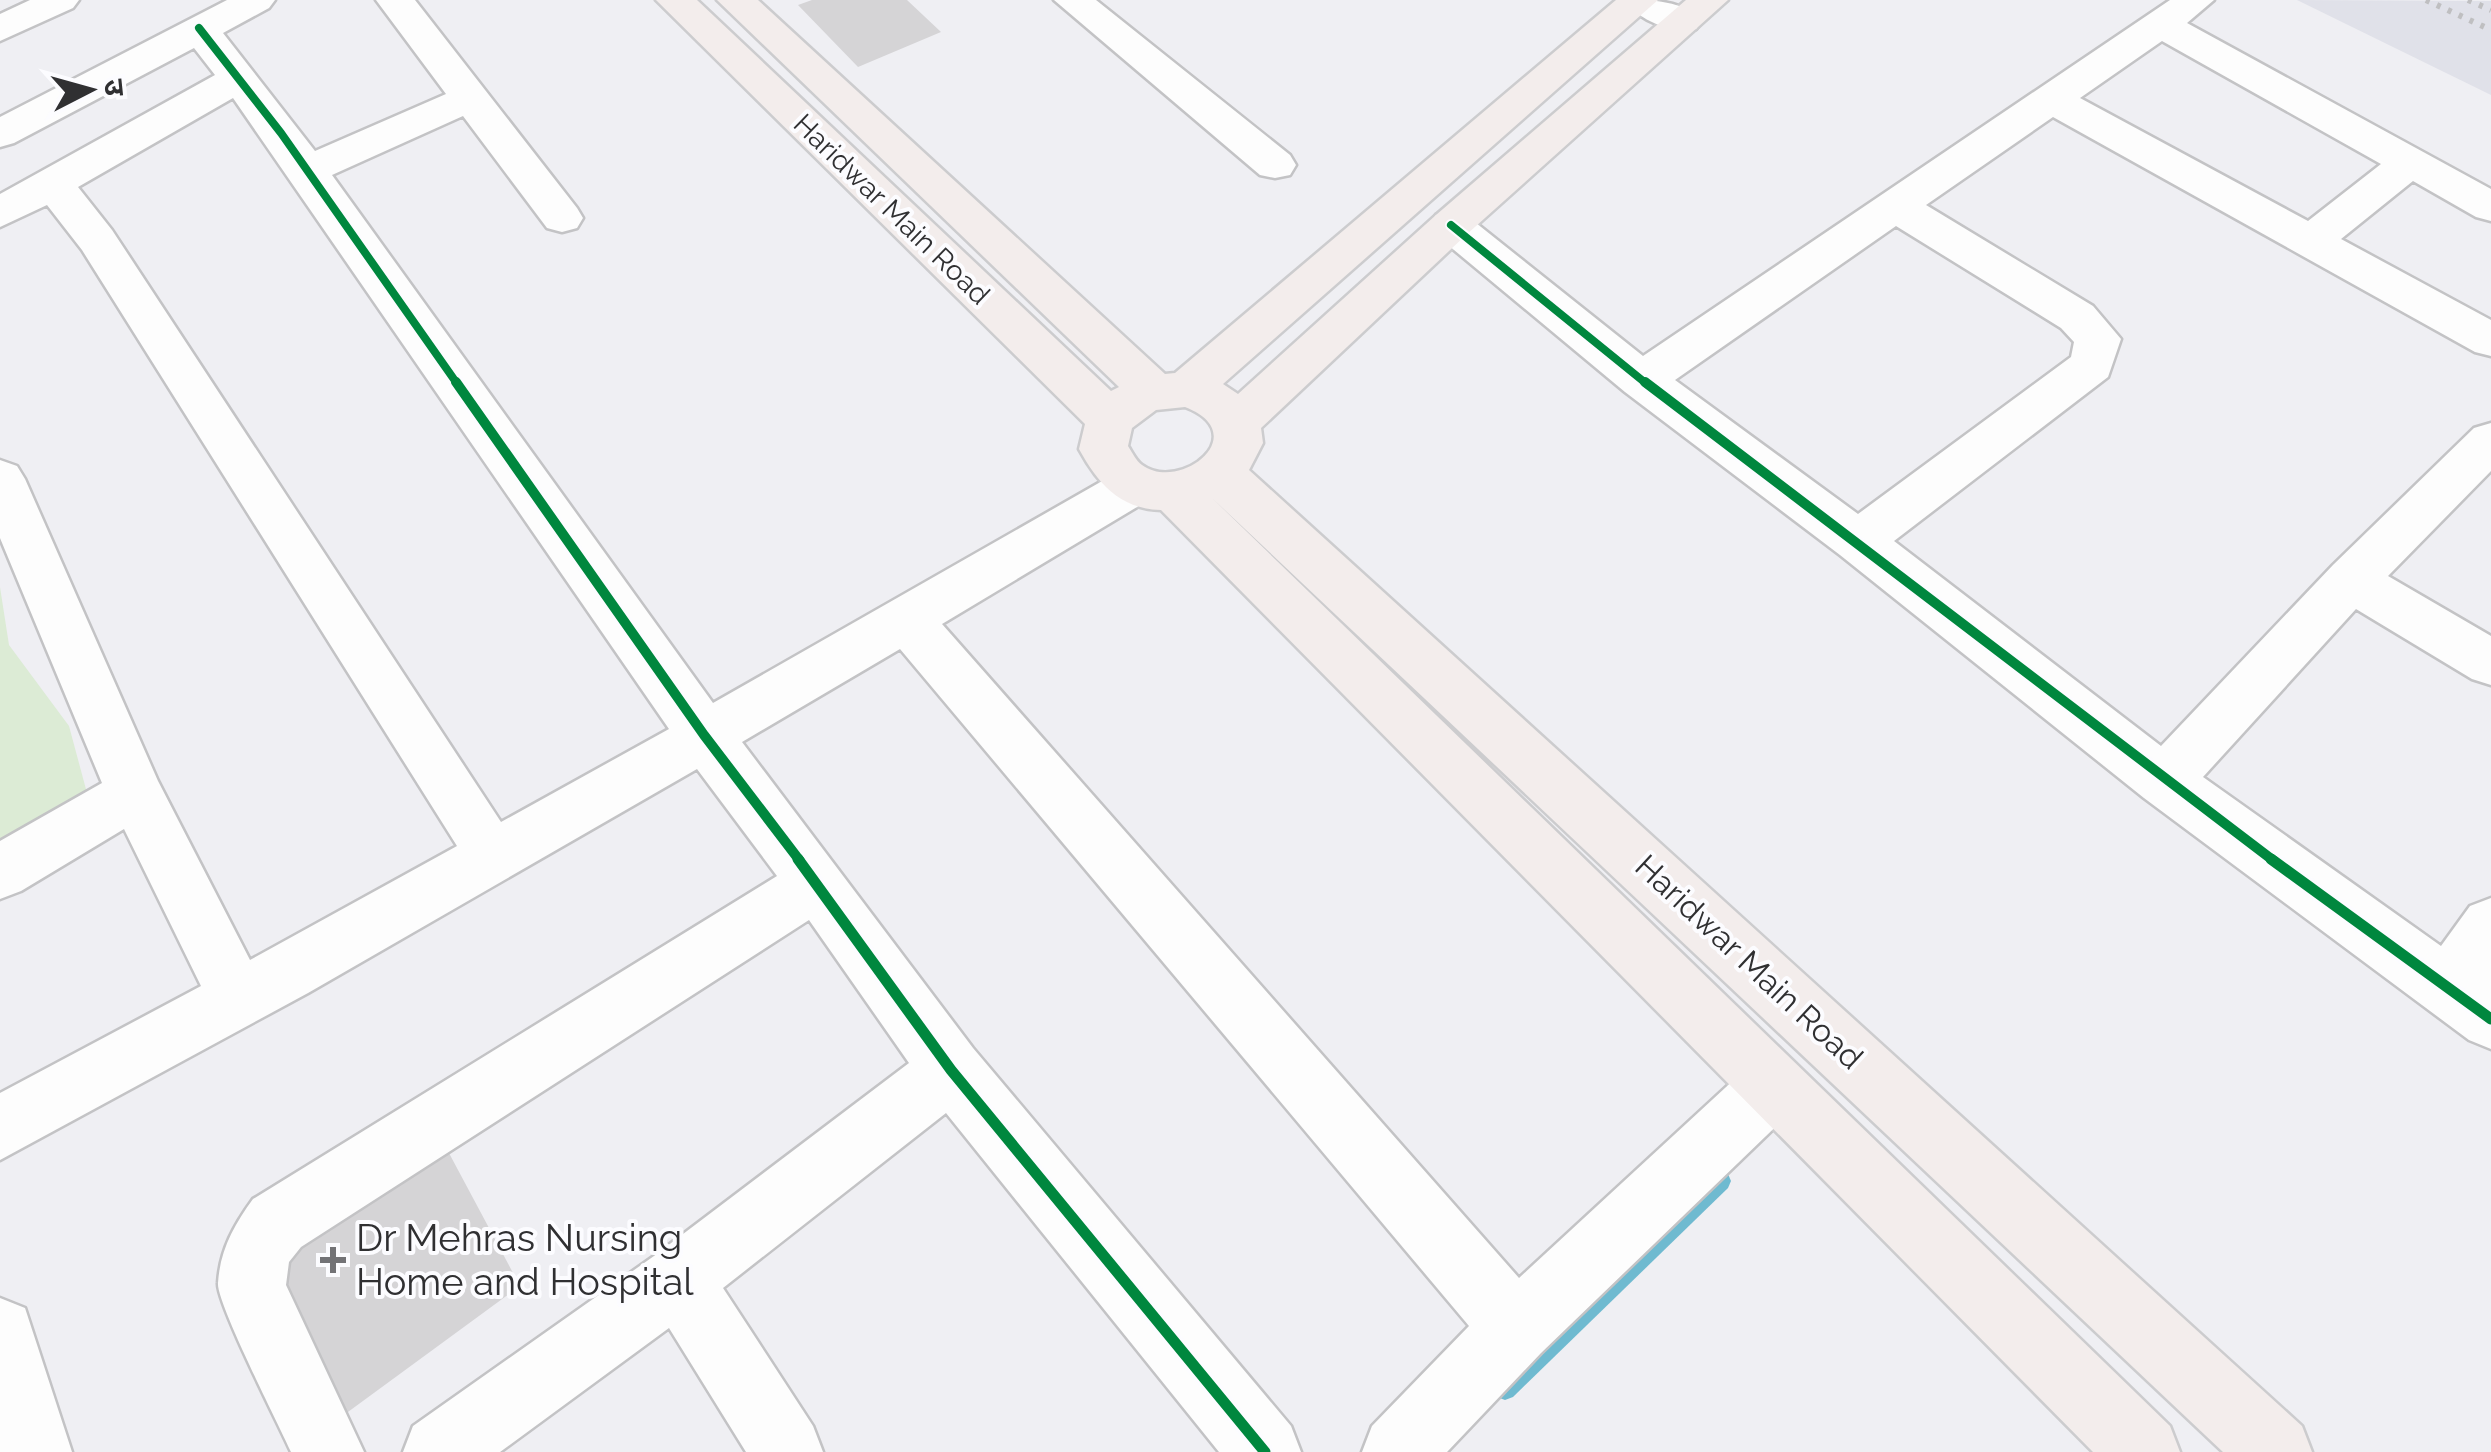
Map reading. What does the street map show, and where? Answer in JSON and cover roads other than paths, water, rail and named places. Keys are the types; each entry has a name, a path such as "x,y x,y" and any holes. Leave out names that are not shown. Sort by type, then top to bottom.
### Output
{"main road":[{"name":"Haridwar Main Road","path":"675,0 1164,459 2276,1452"},
{"name":"Haridwar Main Road","path":"736,0 1169,390 1218,402 1164,459"},
{"path":"1641,0 1169,390 1128,402 1164,459 1451,225 1696,11"},
{"name":"Haridwar Main Road","path":"1164,459 1774,1086 2144,1452"}],"street":[{"path":"0,29 60,0"},
{"path":"0,134 256,0"},
{"path":"395,0 562,218"},
{"path":"1641,0 1696,11"},
{"path":"1642,380 2195,0"},
{"path":"1105,10 1274,165"},
{"path":"2160,24 2491,208"},
{"path":"200,28 694,719 951,1070 1265,1452"},
{"path":"0,213 52,180 238,78"},
{"path":"305,171 470,98"},
{"path":"2050,99 2491,340"},
{"path":"2310,241 2410,162"},
{"path":"52,180 98,240 474,827"},
{"path":"1858,542 2092,364 2098,339 2077,316 1894,206"},
{"path":"1451,225 1642,380 1858,542 2164,781 2470,1003 2491,926"},
{"path":"2164,781 2351,580 2491,441"},
{"path":"0,1087 224,969 474,827 907,620 1164,459"},
{"path":"0,1128 236,1002 962,556 1164,459"},
{"path":"0,479 135,793 224,969"},
{"path":"2351,580 2491,663"},
{"path":"907,620 1516,1328"},
{"path":"0,872 135,793"},
{"path":"328,1452 250,1288 258,1248 277,1223 817,884"},
{"path":"438,1452 678,1280 951,1070"},
{"path":"1398,1452 1516,1328 1774,1086"},
{"path":"678,1280 787,1452"},
{"path":"0,1333 36,1452"}],"waterway":[{"path":"1505,1389 1721,1181"}],"railway":[{"path":"2426,0 2491,30"},
{"path":"2468,0 2491,10"}],"place":[{"name":"Dr Mehras Nursing Home and Hospital","path":"333,1260"}]}
